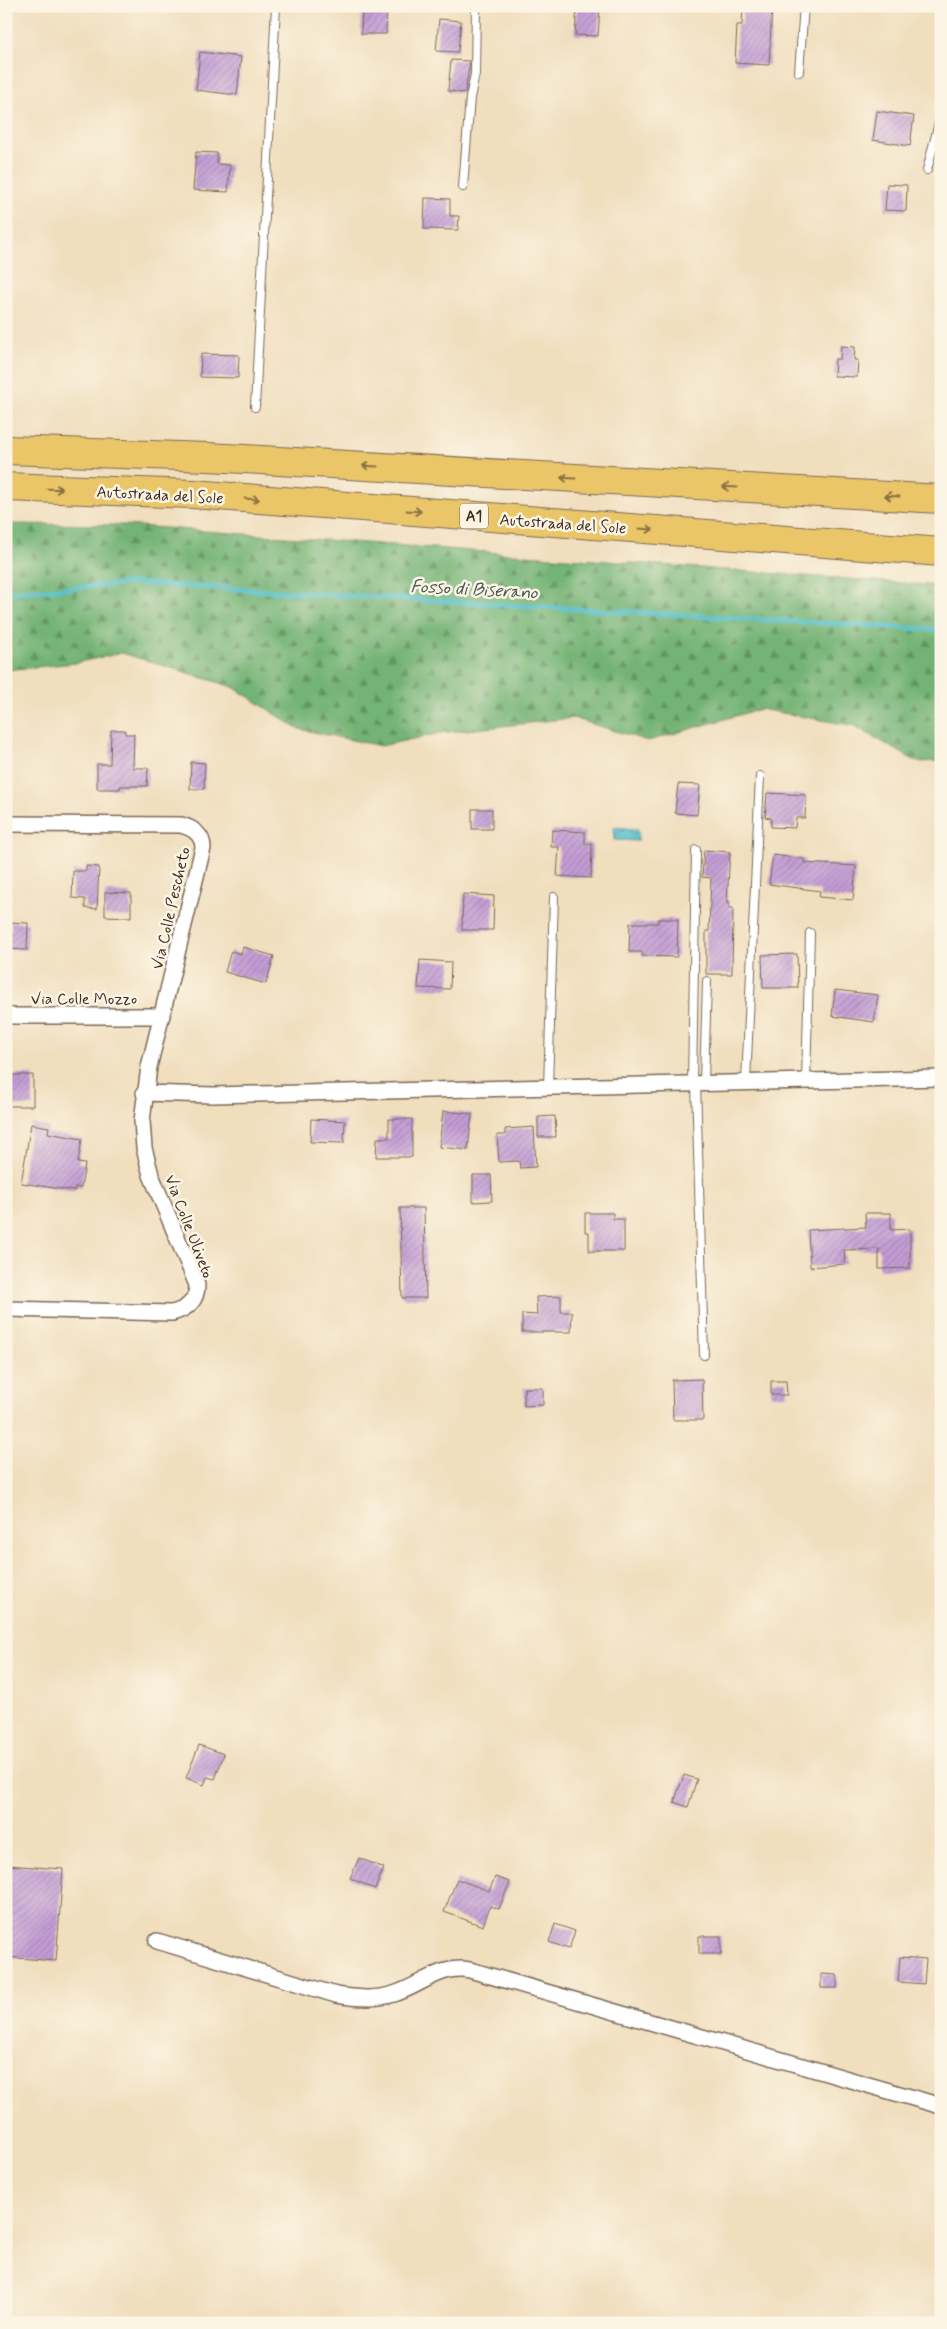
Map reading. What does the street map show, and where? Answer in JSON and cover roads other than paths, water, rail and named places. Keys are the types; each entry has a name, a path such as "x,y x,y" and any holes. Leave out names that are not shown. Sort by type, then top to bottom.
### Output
{"highway":[{"path":"6,450 218,457 941,499"},
{"name":"Autostrada del Sole","path":"6,487 193,494 941,552"}],"street":[{"name":"Via Colle Pescheto","path":"6,824 175,825 187,827 199,836 203,844 202,857 144,1093"},
{"name":"Via Colle Mozzo","path":"6,1016 162,1016"},
{"path":"144,1093 213,1095 941,1078"},
{"name":"Via Colle Uliveto","path":"6,1309 172,1312 185,1308 193,1300 197,1285 151,1175 144,1148 142,1121 144,1093"},
{"path":"157,1941 336,1995 355,1998 386,1997 397,1994 443,1971 452,1969 470,1970 941,2106"}],"lane":[{"path":"255,407 276,6"},
{"path":"463,187 470,98 475,74 476,6"},
{"path":"799,72 804,6"},
{"path":"927,170 941,115"},
{"path":"746,1082 760,776"},
{"path":"696,850 697,1084 704,1355"},
{"path":"548,1087 554,897"},
{"path":"806,1081 810,933"},
{"path":"697,1084 707,981"}],"water":[{"path":"614,827 638,829 638,841 614,840"}],"waterway":[{"name":"Fosso di Biserano","path":"6,593 135,583 941,630"}]}
